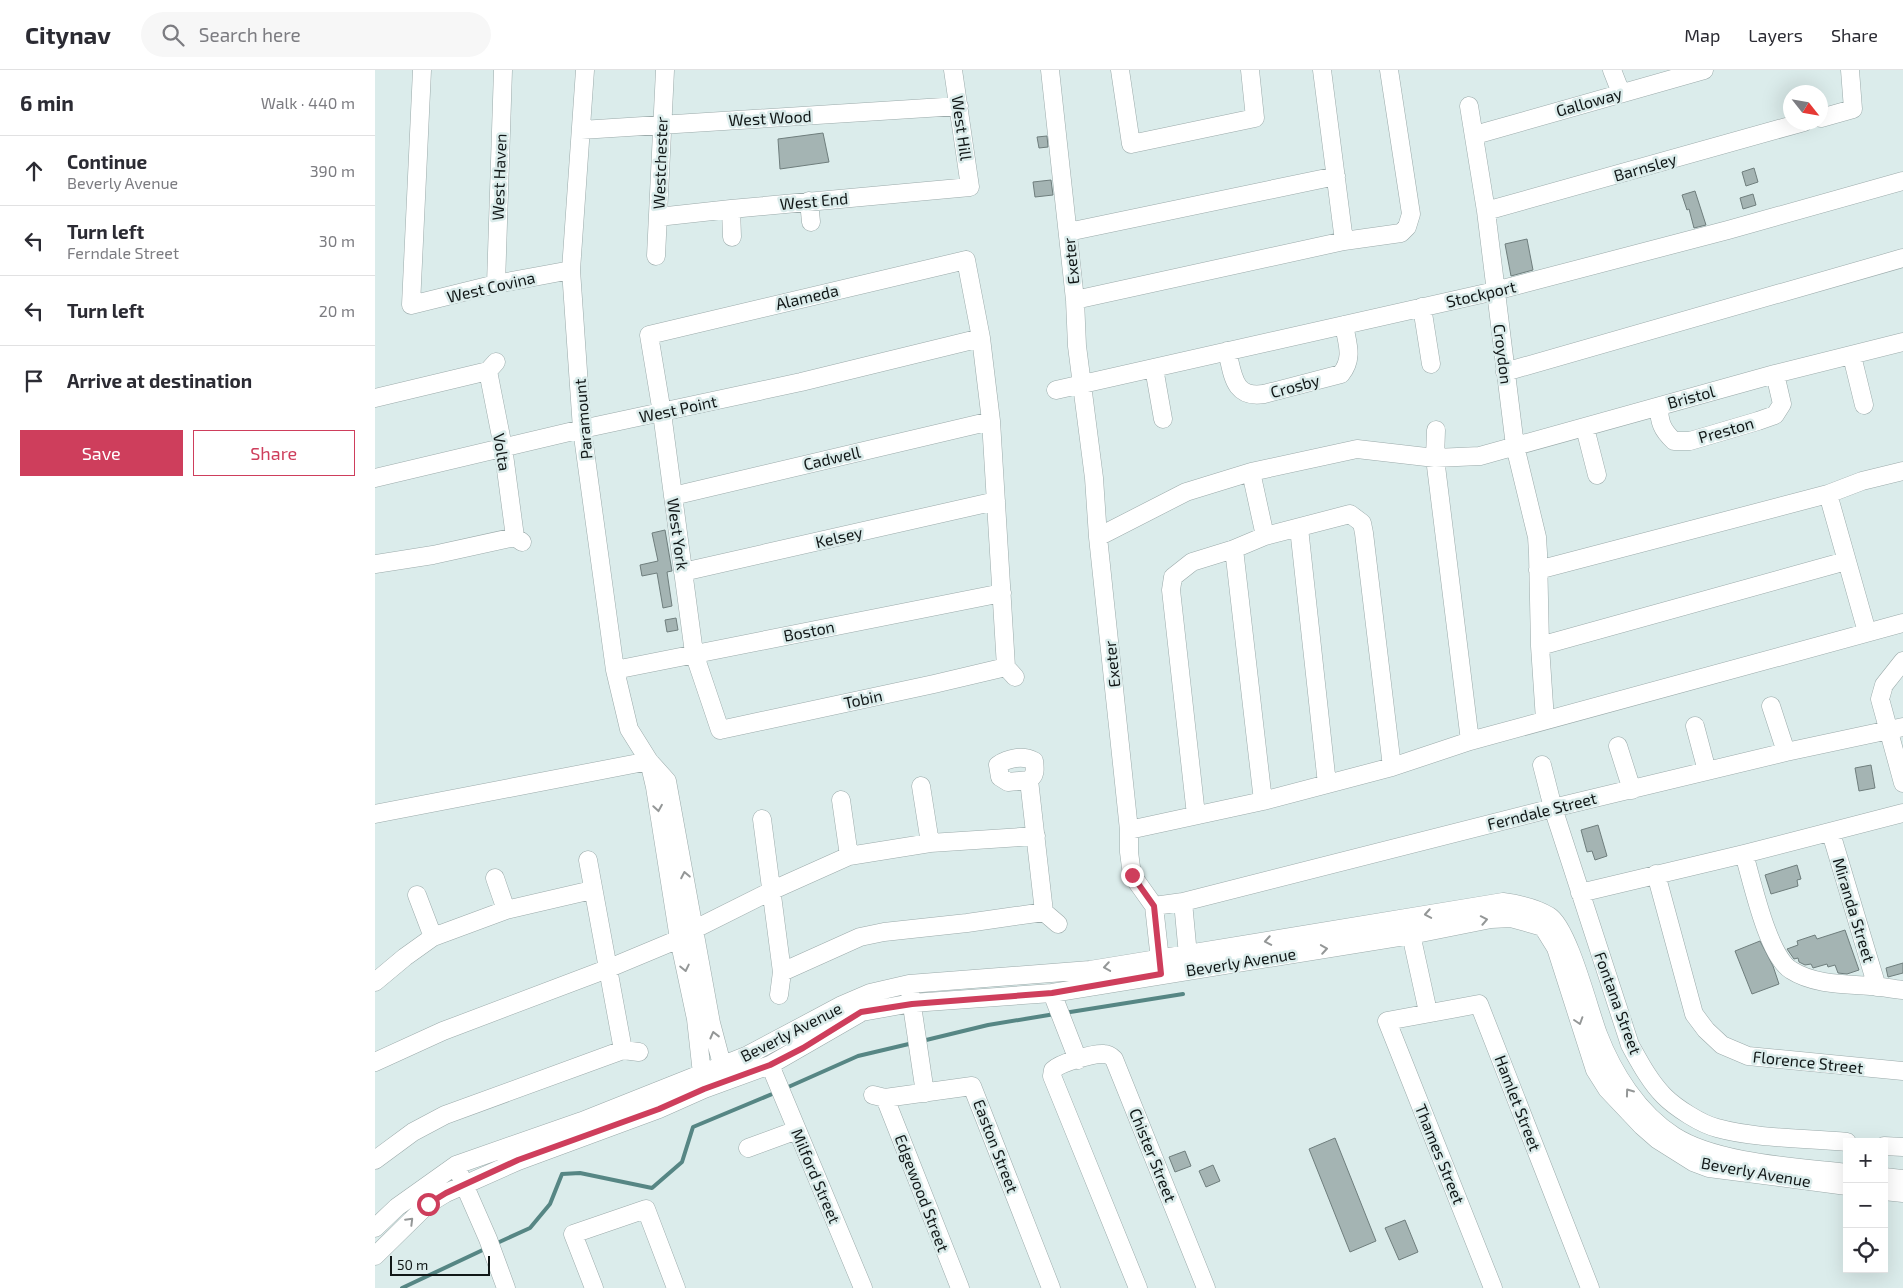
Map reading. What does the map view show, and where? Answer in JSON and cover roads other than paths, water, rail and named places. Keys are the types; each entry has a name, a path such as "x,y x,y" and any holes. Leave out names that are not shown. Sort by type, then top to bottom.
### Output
{"street":[{"name":"West Covina","path":"422,70 411,305 495,284 571,270"},
{"name":"West Haven","path":"495,284 503,70"},
{"name":"Paramount","path":"585,70 571,270 582,429 615,670 629,729 649,761"},
{"name":"Westchester","path":"656,256 665,70"},
{"name":"West Hill","path":"953,70 970,187"},
{"name":"Exeter","path":"1050,70 1075,300 1077,346 1094,478 1098,537 1129,830 1129,852 1132,875 1154,906"},
{"path":"1120,70 1131,144 1255,118 1250,70"},
{"path":"1321,70 1344,241"},
{"path":"1075,300 1344,241 1394,236 1401,233 1407,227 1411,214 1389,70"},
{"path":"1612,70 1621,93"},
{"path":"1828,116 1853,109 1851,70"},
{"name":"Galloway","path":"1475,135 1697,71"},
{"name":"West Wood","path":"581,130 959,106"},
{"name":"Croydon","path":"1469,106 1486,211 1515,446 1537,537 1540,646 1545,720"},
{"name":"Barnsley","path":"1486,211 1783,128"},
{"path":"1068,232 1336,176"},
{"name":"Stockport","path":"1056,390 1495,291 1737,228 1903,181"},
{"name":"West End","path":"657,218 809,201 970,187"},
{"path":"809,201 811,222"},
{"path":"731,209 732,237"},
{"name":"Alameda","path":"649,335 969,256 981,338"},
{"path":"1505,372 1903,258"},
{"path":"1422,307 1431,364"},
{"name":"Crosby","path":"1227,351 1237,387 1246,394 1254,396 1264,394 1341,374 1347,367 1350,356 1344,325"},
{"name":"West York","path":"649,335 662,413 694,653 716,736"},
{"path":"981,338 991,421 1002,593"},
{"name":"West Point","path":"375,478 582,429 801,382 981,338"},
{"name":"Bristol","path":"1098,537 1186,492 1251,472 1357,449 1435,458 1480,456 1775,374 1903,342"},
{"path":"1852,356 1864,405"},
{"name":"Volta","path":"375,398 492,367 518,539 375,564"},
{"path":"1153,368 1163,419"},
{"name":"Preston","path":"1659,406 1659,421 1664,432 1674,441 1689,441 1775,415 1782,404 1775,374"},
{"name":"Cadwell","path":"673,496 991,421"},
{"path":"1585,428 1597,475"},
{"path":"1436,430 1435,458 1470,741"},
{"path":"1538,570 1828,494 1862,480 1903,471"},
{"path":"1251,472 1265,536"},
{"path":"1828,494 1867,632"},
{"name":"Kelsey","path":"683,572 995,501"},
{"path":"1196,815 1171,590 1173,577 1192,562 1234,549 1265,536 1350,514 1362,523 1392,767"},
{"path":"1299,528 1327,784"},
{"path":"1234,549 1263,800"},
{"path":"1540,646 1846,561"},
{"name":"Boston","path":"615,670 1002,593"},
{"name":"Tobin","path":"716,736 789,723 936,691 1010,672 1002,593"},
{"path":"1129,830 1263,800 1392,767 1470,741 1903,623"},
{"path":"1903,661 1885,685 1880,699 1896,729 1903,783"},
{"path":"1771,706 1786,752"},
{"path":"1695,726 1707,771"},
{"name":"Ferndale Street","path":"1154,906 1183,902 1553,808 1786,752 1896,729"},
{"path":"1618,746 1631,790"},
{"path":"375,814 649,761"},
{"path":"649,761 667,781 711,1023 724,1074"},
{"path":"649,761 655,787 679,939 696,1019 703,1081"},
{"name":"Fontana Street","path":"1542,765 1553,808 1630,1045 1645,1071 1664,1096 1688,1114 1715,1128 1748,1134 1843,1142"},
{"path":"1029,780 1044,912 1058,924"},
{"path":"921,786 929,843"},
{"path":"841,800 849,856"},
{"path":"1580,893 1744,854 1903,813"},
{"path":"762,819 773,890 782,972 779,995"},
{"name":"Miranda Street","path":"1831,832 1877,986"},
{"path":"375,1062 443,1031 607,969 679,939 773,890 849,856 929,843 1036,836"},
{"path":"1744,854 1761,913 1774,949 1789,969 1808,978 1826,982 1903,990"},
{"path":"375,1160 413,1132 445,1115 631,1051 607,969 588,860"},
{"name":"Florence Street","path":"1656,874 1695,1014 1705,1030 1722,1045 1748,1056 1903,1071"},
{"path":"495,878 506,910"},
{"path":"375,982 433,937 506,910 593,890"},
{"path":"417,895 433,937"},
{"path":"1183,902 1188,962"},
{"name":"Beverly Avenue","path":"375,1228 397,1208 456,1165 724,1074 770,1065 803,1048 861,1012 912,1004 1054,999 1161,967 1407,918 1503,902 1525,905 1550,916 1559,926 1567,940 1598,1035 1615,1072 1648,1116 1674,1136 1722,1156 1843,1171"},
{"path":"1154,906 1161,967"},
{"path":"782,972 860,937 884,932 1044,912"},
{"path":"1407,918 1428,1012"},
{"name":"Beverly Avenue","path":"1188,962 1411,935 1491,919 1511,918 1543,927 1556,948 1595,1070 1607,1089 1658,1140 1686,1158 1709,1168 1843,1185"},
{"name":"Beverly Avenue","path":"724,1074 748,1055 842,1005 870,993 909,984 1090,970 1161,967"},
{"path":"909,984 925,1093"},
{"path":"1054,999 1077,1060"},
{"name":"Hamlet Street","path":"1387,1021 1479,1004 1590,1288"},
{"name":"Thames Street","path":"1387,1021 1493,1288"},
{"name":"Chister Street","path":"1138,1288 1052,1076 1055,1067 1101,1054 1110,1055 1114,1059 1206,1288"},
{"name":"Milford Street","path":"770,1065 863,1288"},
{"name":"Beverly Avenue","path":"375,1256 428,1204 518,1160 659,1109 703,1081"},
{"name":"Easton Street","path":"879,1096 925,1093 974,1084 1051,1288"},
{"name":"Edgewood Street","path":"879,1096 960,1288"},
{"path":"748,1148 797,1130"},
{"path":"1888,1146 1903,1148"},
{"path":"456,1165 506,1288"},
{"path":"1888,1177 1903,1179"},
{"path":"1888,1191 1903,1193"},
{"path":"594,1288 573,1234 646,1209 676,1288"}],"waterway":[{"path":"1064,1013 1183,994"},
{"path":"922,1041 988,1025 1055,1014"},
{"path":"786,1088 858,1056 913,1043"},
{"path":"495,1244 530,1228 550,1204 562,1174 580,1173 652,1188 682,1162 693,1127 777,1092"},
{"path":"402,1288 487,1248"}]}
